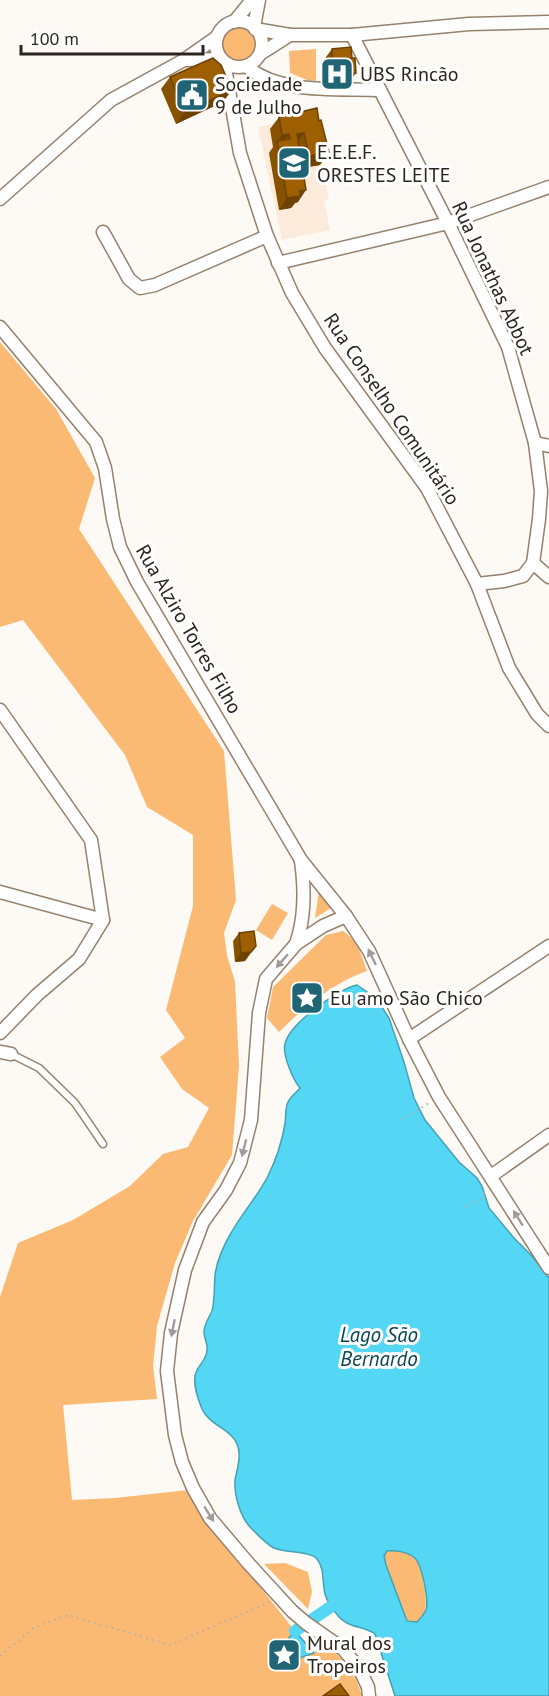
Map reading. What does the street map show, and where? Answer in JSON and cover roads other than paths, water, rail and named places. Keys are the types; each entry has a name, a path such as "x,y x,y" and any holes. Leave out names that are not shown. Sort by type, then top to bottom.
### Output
{"street":[{"path":"234,22 252,0"},
{"path":"259,0 255,28 261,39 260,54"},
{"path":"223,61 217,49 218,37 221,30 234,22 245,22 255,28 290,35 352,35 469,24 549,22"},
{"path":"184,60 223,61 235,66 244,66 290,35"},
{"name":"Rua Jonathas Abbot","path":"352,35 508,347 535,442 541,490 533,563"},
{"path":"0,198 111,100 184,60 218,37"},
{"name":"Rua Conselho Comunitário","path":"223,61 240,153 267,236 292,292 325,348 427,488 477,584 509,668 543,712 549,726"},
{"path":"244,66 255,74 291,86 380,90"},
{"name":"Rua Conselho Comunitário","path":"231,101 244,66"},
{"path":"278,263 448,223 549,187"},
{"path":"103,232 129,279 140,288 155,285 267,236"},
{"name":"Rua Alziro Torres Filho","path":"0,327 96,442 105,468 120,547 138,582 301,860 346,916 369,951 409,1039 439,1097 492,1176 549,1268"},
{"path":"535,442 549,446"},
{"path":"477,584 523,576 533,563 549,577"},
{"path":"0,711 91,840 103,920 80,959 37,995 0,1033"},
{"path":"296,944 302,926 304,880 301,860"},
{"path":"0,892 103,920"},
{"path":"346,916 323,926 296,944 267,979 259,1013 251,1120 240,1163 226,1190 203,1222 185,1270 171,1333 168,1371 175,1435 183,1462 210,1518 281,1598 306,1623 343,1650 360,1668 368,1687 369,1696"},
{"path":"409,1039 549,946"},
{"path":"492,1176 549,1135"}],"lane":[{"path":"5,1053 39,1068 75,1104 103,1144"}],"water":[{"name":"Lago São Bernardo","path":"357,985 376,998 389,1018 414,1098 425,1120 459,1162 477,1178 489,1208 549,1278 549,1696 395,1696 375,1634 343,1621 335,1612 326,1597 320,1563 317,1559 314,1556 274,1548 246,1522 238,1505 236,1492 235,1480 239,1457 237,1444 230,1434 205,1414 197,1395 195,1374 207,1353 204,1329 212,1311 219,1258 235,1226 268,1176 282,1137 287,1104 300,1088 289,1067 285,1044 295,1027 315,1008","holes":["387,1551 402,1552 412,1556 418,1562 426,1591 427,1605 425,1612 417,1622 407,1621 386,1565 384,1556"]},
{"path":"295,1631 314,1653 294,1660 284,1655 283,1645"}],"waterway":[{"path":"295,1631 332,1606"}],"place":[{"name":"UBS Rincão","path":"337,74"},
{"name":"Sociedade 9 de Julho","path":"192,95"},
{"name":"E.E.E.F. ORESTES LEITE","path":"294,163"},
{"name":"Eu amo São Chico","path":"307,998"},
{"name":"Mural dos Tropeiros","path":"284,1655"}]}
